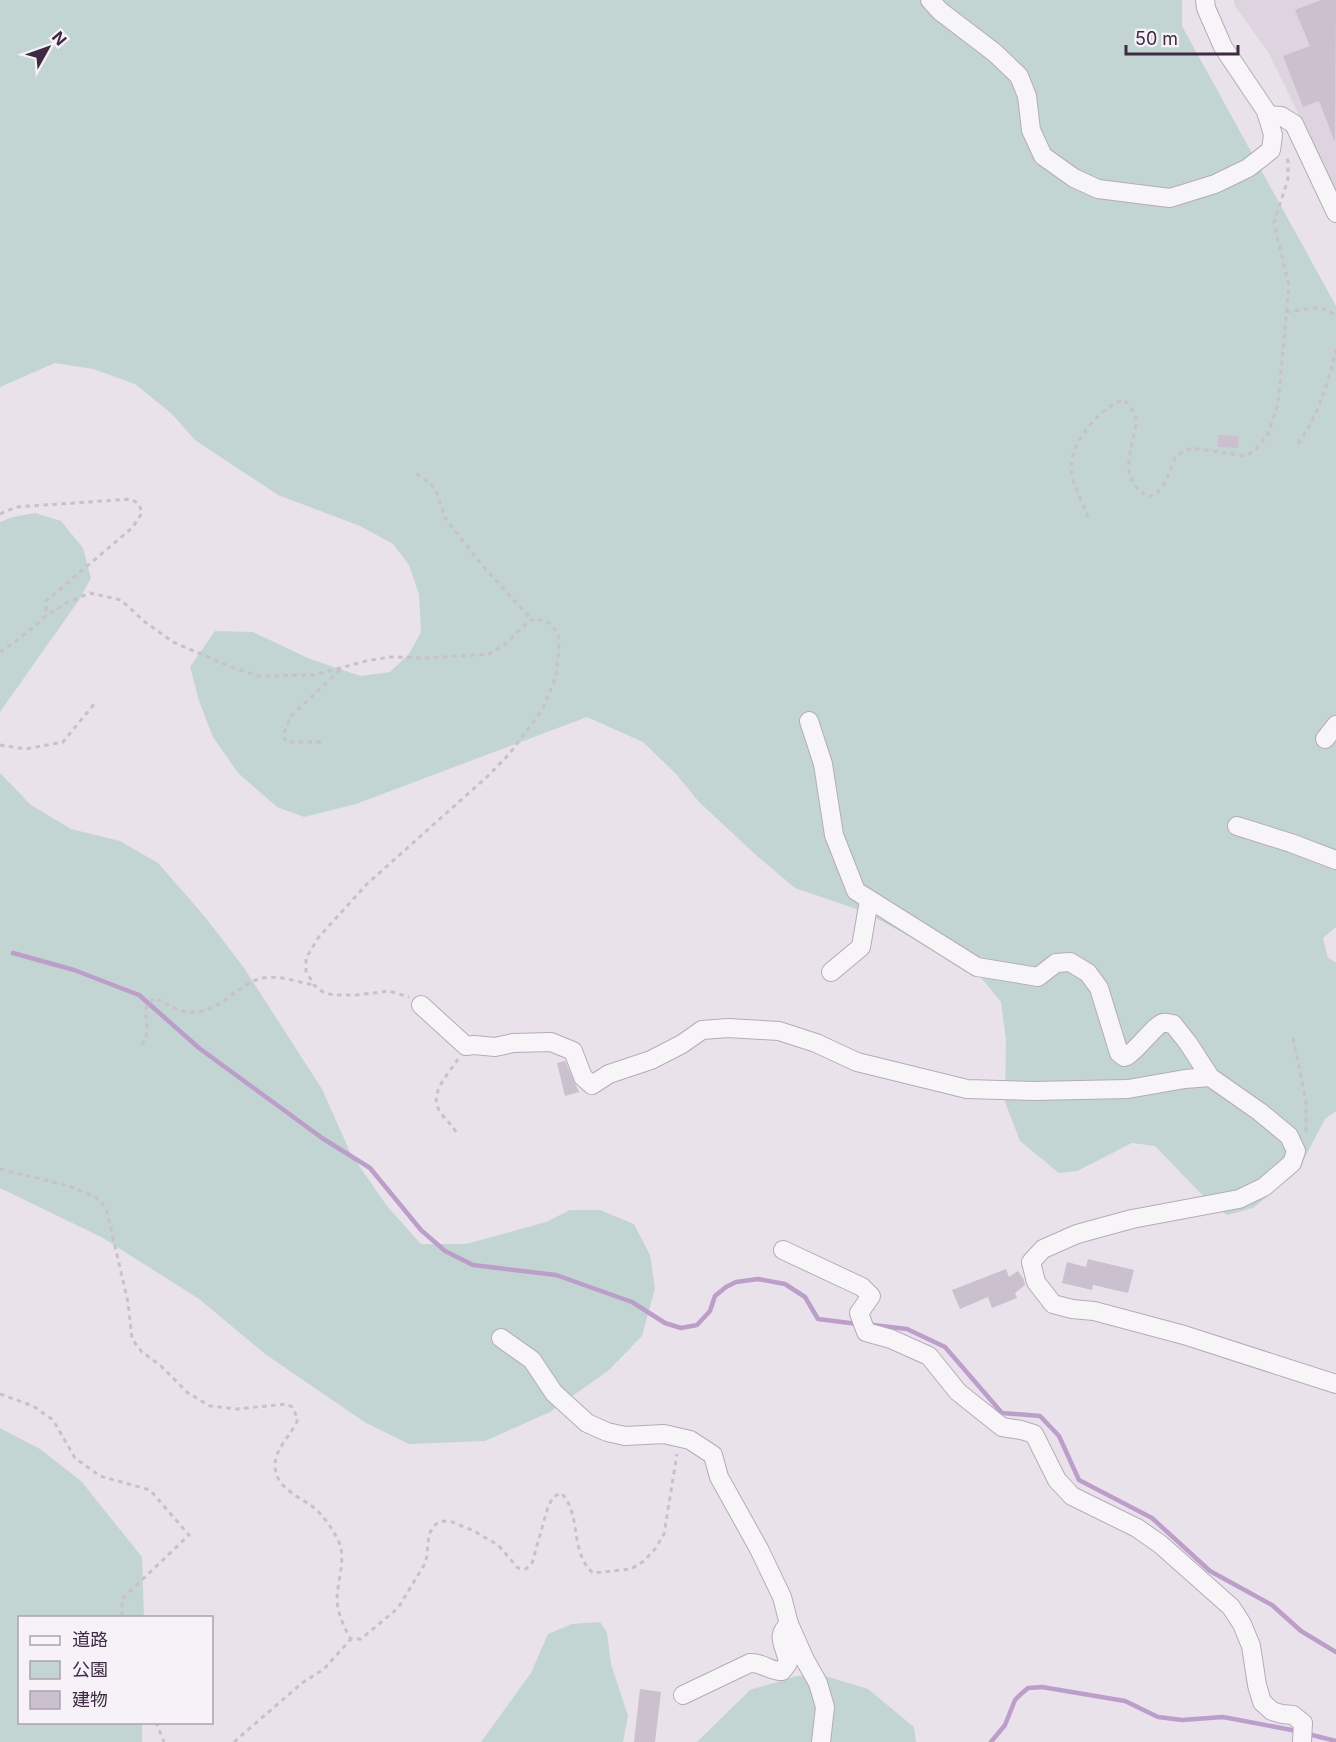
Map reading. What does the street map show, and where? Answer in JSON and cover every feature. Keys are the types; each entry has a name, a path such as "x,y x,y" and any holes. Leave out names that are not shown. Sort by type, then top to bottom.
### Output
{"street":[{"path":"930,0 940,12 995,53 1019,76 1026,96 1031,130 1043,156 1074,178 1098,189 1170,198 1215,184 1248,168 1271,150 1273,135 1267,115 1223,47 1206,8 1205,0"},
{"path":"1267,115 1281,117 1294,124 1336,213"},
{"path":"809,721 823,764 834,835 856,891 977,966 1038,977 1056,963 1070,962 1088,973 1100,988 1119,1053 1124,1057 1127,1056 1143,1043 1157,1026 1163,1023 1173,1024 1210,1077 1260,1112 1289,1136 1296,1151 1292,1163 1264,1187 1239,1199 1132,1219 1077,1234 1043,1249 1031,1262 1036,1282 1053,1304 1094,1311 1184,1335 1336,1384"},
{"path":"1237,826 1336,860"},
{"path":"831,972 861,947 869,900"},
{"path":"421,1005 466,1046 474,1044 495,1047 513,1042 551,1042 573,1051 582,1077 592,1085 609,1074 651,1060 682,1044 702,1030 728,1028 779,1031 816,1043 857,1062 967,1089 1034,1091 1128,1089 1185,1078 1210,1077"},
{"path":"783,1250 862,1287 871,1296 859,1313 866,1332 891,1339 929,1356 958,1392 1002,1427 1034,1434 1057,1480 1072,1496 1137,1528 1175,1557 1231,1607 1242,1624 1251,1646 1262,1702 1272,1711 1293,1715 1302,1735"},
{"path":"501,1338 532,1360 554,1394 587,1423 607,1432 625,1436 664,1434 681,1437 713,1455 719,1477 759,1549 782,1597 789,1624 818,1683 825,1707 821,1742"},
{"path":"683,1695 750,1663 756,1662 782,1671 788,1663 780,1635 789,1624"}],"path":[{"path":"1088,517 1071,468 1087,429 1112,403 1124,399 1137,421 1129,465 1129,478 1139,491 1148,497 1164,488 1176,456 1191,448 1246,456 1258,447 1268,434 1278,404 1289,286 1274,223 1288,179 1288,161 1273,135"},
{"path":"1286,312 1321,308 1336,316"},
{"path":"1298,444 1313,422 1328,386 1336,350"},
{"path":"416,474 429,482 436,490 445,518 481,564 532,620"},
{"path":"0,514 16,507 131,500 139,504 142,513 132,528 46,601 46,616"},
{"path":"0,652 46,616 66,603 90,593 121,600 172,642 259,676 314,675 390,657 430,658 489,654 504,645 535,618 549,623 558,633 559,648 556,676 543,708 510,753 489,775 367,884 318,938 306,958 306,971 314,985 323,993 333,995 389,991 409,997 421,1005"},
{"path":"321,742 292,743 286,742 283,736 291,716 344,667"},
{"path":"0,746 25,749 63,742 95,703"},
{"path":"142,1045 149,1025 146,1008 154,998 175,1009 199,1012 216,1005 262,978 275,977 314,985"},
{"path":"1293,1038 1306,1102 1307,1132 1296,1151"},
{"path":"456,1132 438,1108 436,1101 441,1084 466,1046"},
{"path":"0,1169 69,1186 96,1197 106,1208 128,1302 132,1339 142,1352 161,1366 188,1393 210,1406 236,1409 287,1404 292,1407 298,1419 280,1446 275,1462 276,1474 281,1483 321,1515 340,1544 341,1562 337,1601 343,1625 351,1639"},
{"path":"0,1394 33,1406 53,1420 75,1458 100,1476 150,1490 189,1536 122,1599 122,1616"},
{"path":"234,1742 302,1683 324,1669 351,1639 361,1639 398,1608 426,1562 429,1534 441,1521 453,1522 472,1530 498,1545 518,1568 526,1569 532,1563 548,1507 553,1497 561,1493 571,1511 580,1554 586,1567 593,1573 631,1569 644,1561 655,1549 664,1533 681,1437"},
{"path":"157,1724 164,1742"}],"shaded area":[{"path":"1234,0 1336,0 1336,191 1268,52 1234,5"}],"green space":[{"path":"0,0 1182,0 1182,26 1336,306 1336,927 1323,938 1328,958 1336,962 1336,1111 1325,1119 1304,1159 1280,1186 1253,1208 1227,1215 1208,1201 1155,1146 1132,1143 1077,1171 1059,1173 1020,1141 1005,1102 1006,1040 1001,1002 978,974 865,912 795,888 699,802 676,774 643,742 587,717 356,804 304,817 277,807 238,773 213,737 199,701 190,667 215,631 253,632 310,659 361,676 390,672 409,654 421,632 419,594 409,565 393,544 360,526 278,495 195,440 171,413 135,384 93,369 55,363 0,387"},
{"path":"35,513 61,521 83,548 91,578 79,600 0,712 0,522"},
{"path":"0,773 31,805 71,829 120,841 158,863 206,918 244,968 322,1089 351,1154 387,1206 421,1244 466,1244 546,1222 570,1210 600,1210 634,1224 650,1255 655,1288 642,1336 609,1370 550,1412 485,1441 409,1444 366,1423 265,1354 199,1299 103,1238 0,1188"},
{"path":"0,1428 40,1449 81,1481 142,1557 144,1616 18,1616 18,1724 142,1724 142,1742 0,1742"},
{"path":"600,1622 607,1633 611,1664 628,1716 623,1742 481,1742 531,1673 548,1634 572,1624"},
{"path":"822,1675 868,1689 914,1727 916,1742 697,1742 750,1690 797,1676"}],"building":[{"path":"1321,0 1336,0 1335,142 1319,101 1303,107 1283,56 1310,46 1295,10"},
{"path":"1218,435 1239,436 1238,448 1218,447"},
{"path":"565,1061 579,1092 565,1096 557,1063"},
{"path":"1088,1259 1134,1270 1128,1293 1093,1285 1092,1290 1062,1283 1067,1262 1086,1267"},
{"path":"1006,1269 1009,1277 1018,1271 1024,1280 1025,1285 1015,1293 1017,1298 992,1308 988,1297 960,1309 952,1290"},
{"path":"640,1689 661,1692 655,1742 634,1742"}],"waterway":[{"path":"13,953 74,970 139,995 199,1048 322,1138 370,1168 421,1230 445,1251 473,1265 556,1275 632,1302 665,1323 681,1328 697,1325 710,1311 715,1296 726,1287 736,1282 758,1279 785,1284 805,1297 818,1319 858,1324"},
{"path":"873,1325 907,1329 945,1347 1002,1413 1040,1416 1059,1436 1079,1480 1152,1518 1210,1571 1272,1605 1301,1631 1336,1652"},
{"path":"991,1742 1005,1725 1015,1700 1028,1688 1042,1687 1125,1701 1158,1717 1182,1720 1223,1717 1297,1731"},
{"path":"1308,1734 1336,1741"}]}
